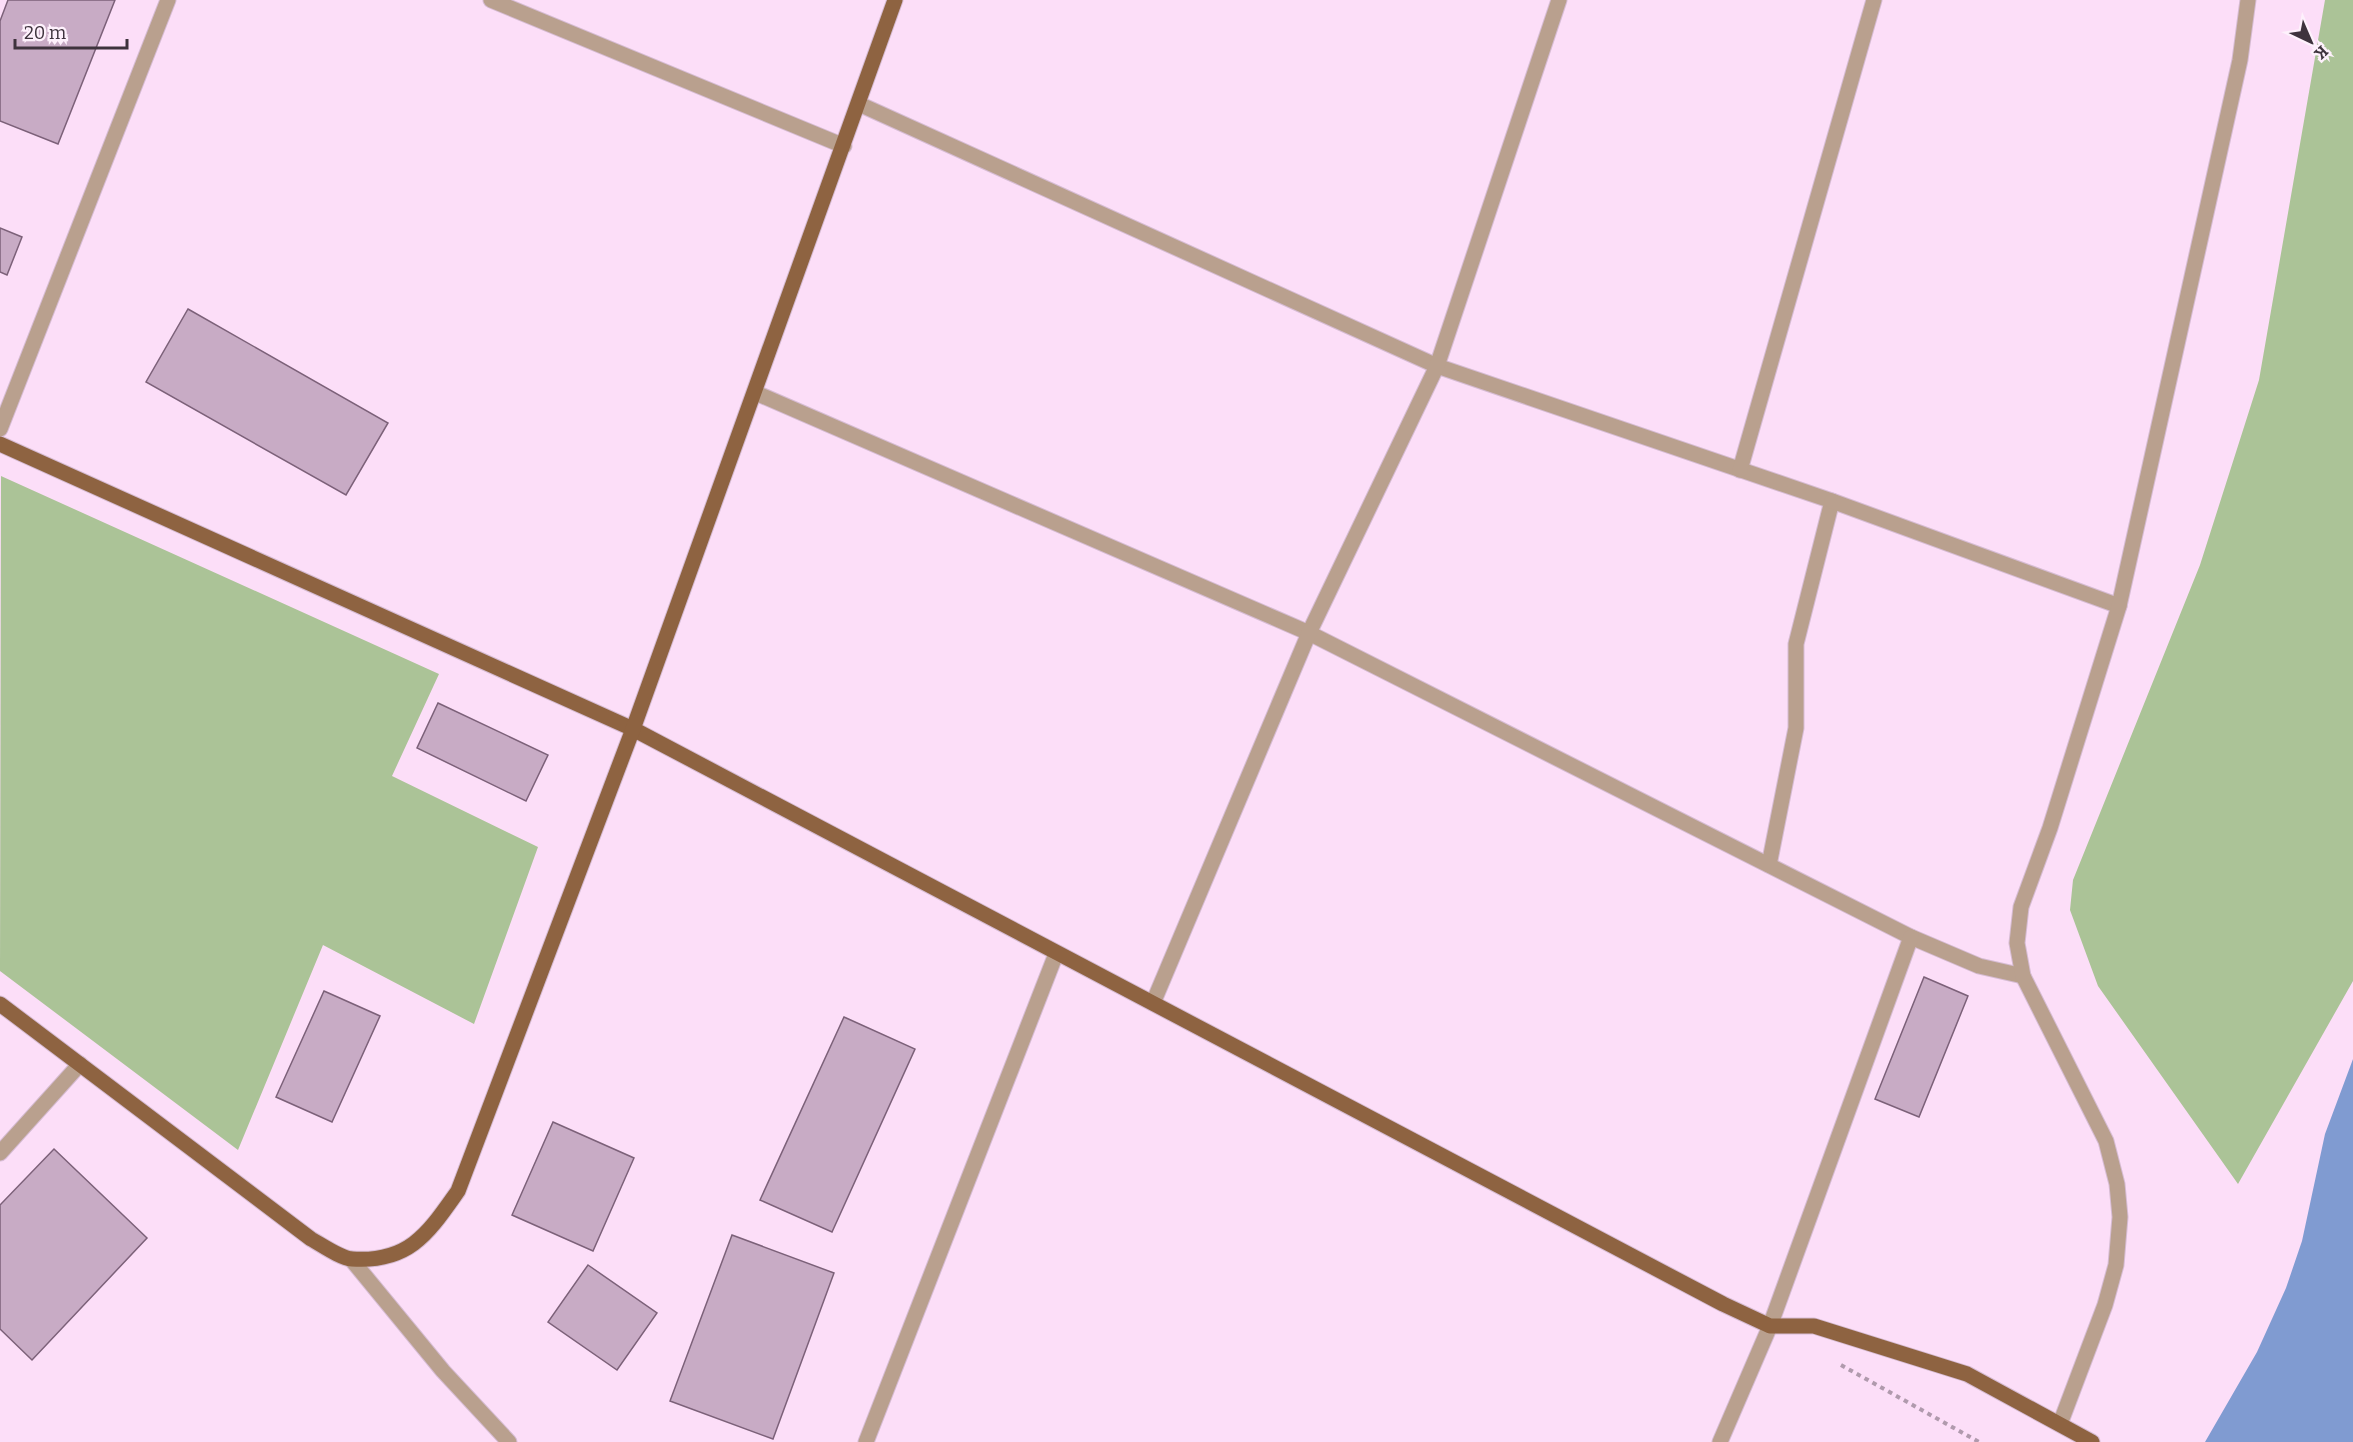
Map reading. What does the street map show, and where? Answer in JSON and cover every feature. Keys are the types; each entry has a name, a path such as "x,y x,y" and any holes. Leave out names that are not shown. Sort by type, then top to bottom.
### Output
{"main road":[{"path":"0,1004 311,1239 351,1259 396,1254 427,1235 458,1191 633,729 756,393 895,0"},
{"path":"0,444 633,729 1056,954 1712,1298 1770,1326 1814,1326 1967,1374 2092,1442"}],"street":[{"path":"0,429 168,0"},
{"path":"491,0 844,146"},
{"path":"1153,1003 1309,633 1437,366 1559,0"},
{"path":"1740,470 1874,0"},
{"path":"2060,1424 2105,1305 2116,1265 2120,1217 2117,1184 2106,1142 2023,976 2017,943 2021,907 2050,828 2119,606 2240,60 2248,0"},
{"path":"859,104 1437,366 1832,501 2119,606"},
{"path":"756,393 1309,633 1911,937 1980,966 2023,976"},
{"path":"1768,865 1796,728 1796,644 1832,501"},
{"path":"1720,1442 1770,1326 1911,937"},
{"path":"866,1442 1056,954"},
{"path":"0,1153 80,1064"},
{"path":"351,1259 443,1371 509,1442"}],"path":[{"path":"1833,1360 1979,1442"}],"green space":[{"path":"2325,0 2353,0 2353,981 2238,1184 2098,986 2070,910 2073,880 2200,565 2259,380"},
{"path":"1,476 439,674 392,776 538,847 474,1024 323,945 238,1150 0,971"}],"water":[{"path":"2353,1059 2353,1442 2205,1442 2257,1352 2286,1288 2302,1241 2325,1134"}],"building":[{"path":"8,0 115,0 58,144 0,121 0,21"},
{"path":"0,228 22,237 7,275 0,272"},
{"path":"188,309 388,423 346,495 146,382"},
{"path":"438,703 548,755 526,801 417,748"},
{"path":"1924,977 1968,996 1919,1117 1875,1099"},
{"path":"324,991 380,1016 332,1122 276,1097"},
{"path":"844,1017 915,1049 832,1232 760,1200"},
{"path":"553,1122 634,1158 593,1251 512,1215"},
{"path":"54,1149 147,1238 32,1360 0,1329 0,1205"},
{"path":"732,1235 834,1273 773,1439 670,1401"},
{"path":"588,1265 657,1313 617,1370 548,1322"}]}
